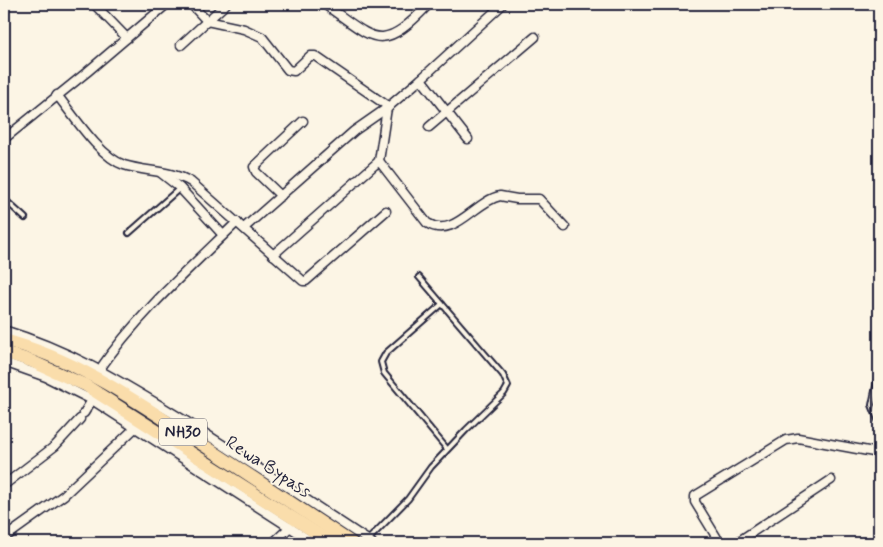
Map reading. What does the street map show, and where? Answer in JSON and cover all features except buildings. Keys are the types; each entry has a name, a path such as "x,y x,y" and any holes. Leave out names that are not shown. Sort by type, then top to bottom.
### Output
{"highway":[{"name":"Rewa Bypass","path":"4,340 37,350 95,376 155,413 352,543"},
{"name":"Rewa Bypass","path":"4,352 31,361 85,386 332,543"}],"street":[{"path":"96,4 127,38"},
{"path":"4,139 167,4"},
{"path":"191,4 207,21 244,29 257,34 268,43 286,68 291,71 297,70 310,56 315,56 388,107"},
{"path":"181,45 226,4"},
{"path":"324,4 369,35 379,39 395,34 429,4"},
{"path":"244,228 354,131 388,107 421,79 503,4"},
{"path":"429,127 448,113 535,37"},
{"path":"421,79 468,139"},
{"path":"57,95 112,158 125,165 179,176 191,182 301,280 306,281 386,211"},
{"path":"273,255 379,161 388,107"},
{"path":"281,196 256,172 254,167 303,121"},
{"path":"379,161 420,217 433,227 448,227 500,196 517,199 539,198 565,227"},
{"path":"161,173 180,188 223,235"},
{"path":"100,369 128,333 237,222"},
{"path":"4,330 62,350 100,369 228,448 370,542"},
{"path":"4,362 46,376 92,400 314,543"},
{"path":"4,485 55,446 82,416 92,400"},
{"path":"4,538 64,494 136,427"},
{"path":"720,543 695,502 695,496 786,440 798,438 879,453"},
{"path":"736,543 831,480"},
{"path":"273,543 290,527"}],"lane":[{"path":"129,233 180,188"},
{"path":"4,199 24,218"},
{"path":"370,542 408,499 431,467 504,393 508,384 503,375 419,277"},
{"path":"442,304 386,353 381,362 384,373 447,450"},
{"path":"879,372 872,405 879,422"}]}
